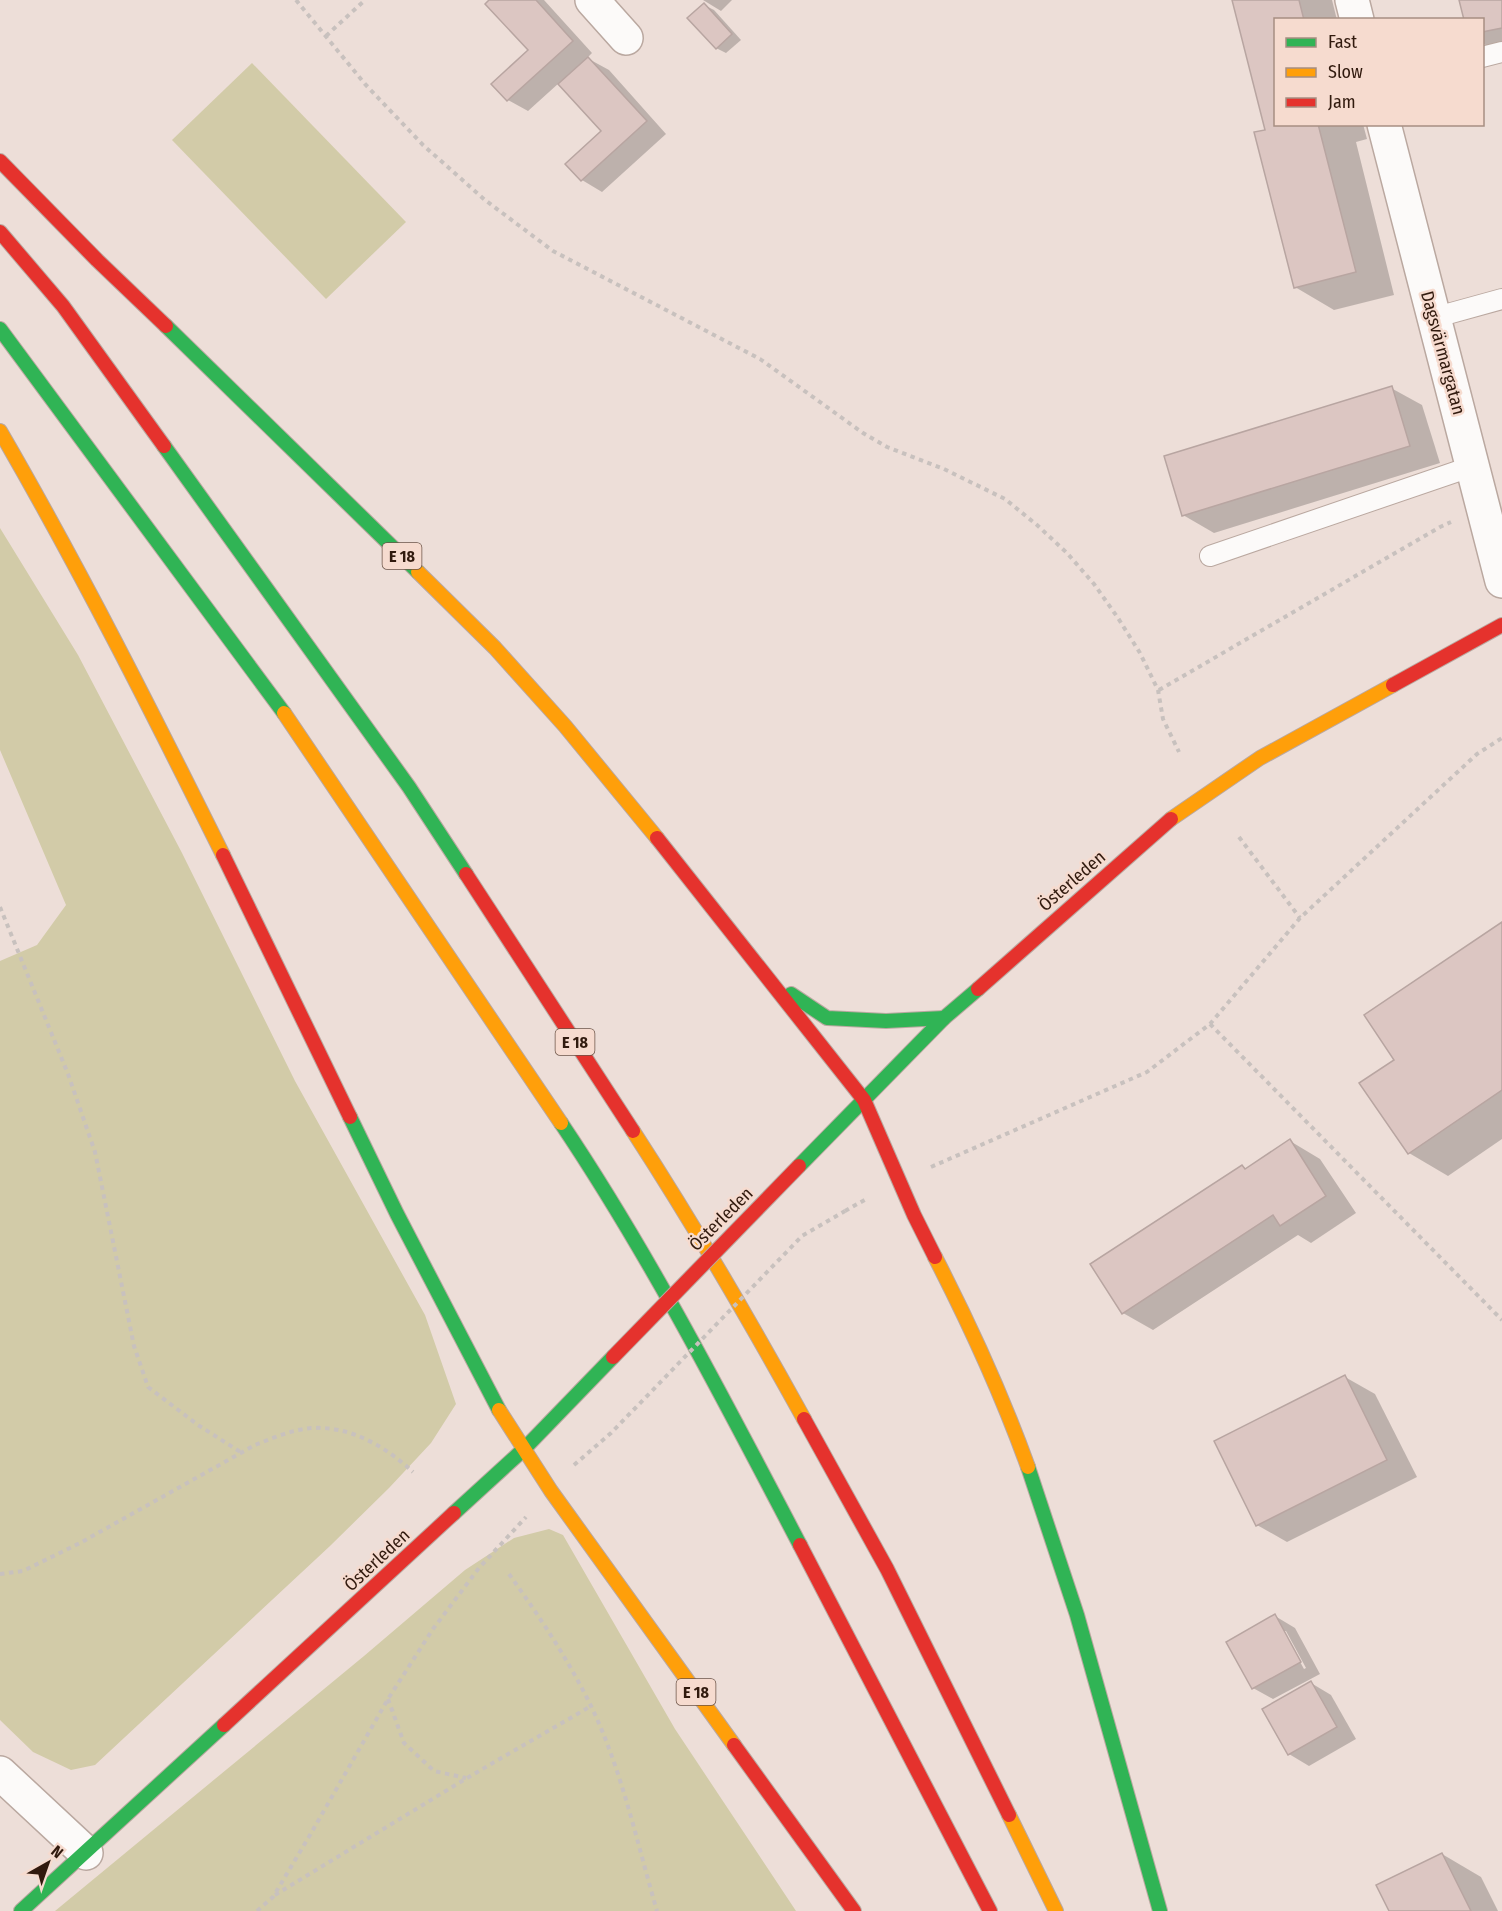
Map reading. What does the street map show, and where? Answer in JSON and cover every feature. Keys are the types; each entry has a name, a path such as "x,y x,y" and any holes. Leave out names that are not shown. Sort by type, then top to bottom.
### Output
{"main road":[{"name":"E 18","path":"0,161 97,260 246,402 495,648 619,790 864,1100 914,1215 964,1314 1022,1451 1074,1605 1160,1911"},
{"name":"E 18","path":"0,232 63,306 409,787 676,1197 754,1328 887,1569 1056,1911"},
{"path":"0,329 270,692 569,1135 712,1377 990,1911"},
{"name":"E 18","path":"0,431 123,655 397,1214 506,1424 551,1491 854,1911"},
{"name":"Österleden","path":"21,1911 524,1449 944,1018 1173,817 1260,758 1502,625"},
{"path":"772,981 827,1018 886,1022 944,1018"}],"street":[{"path":"592,0 626,39"},
{"path":"1352,0 1356,18"},
{"name":"Dagsvärmargatan","path":"1385,126 1502,581"},
{"path":"0,1773 86,1853"}],"lane":[{"path":"1484,56 1502,52"},
{"path":"1433,318 1502,299"},
{"path":"1210,556 1473,465"}],"path":[{"path":"296,0 365,84 423,145 485,200 553,250 760,359 863,434 887,447 945,469 1005,499 1037,525 1094,584 1140,653 1158,690 1164,719 1179,752"},
{"path":"326,36 365,0"},
{"path":"1158,690 1440,527 1484,509"},
{"path":"273,1897 388,1699 433,1629 479,1568 569,1470 611,1433 802,1236 899,1181 1148,1072 1210,1024 1300,918 1477,754 1502,738"},
{"path":"1239,837 1300,918"},
{"path":"0,907 68,1074 95,1152 134,1346 148,1387 198,1425 242,1452"},
{"path":"1210,1024 1502,1320"},
{"path":"0,1574 22,1571 80,1544 242,1452 282,1434 311,1428 326,1428 350,1433 372,1442 397,1457 413,1472"},
{"path":"509,1574 561,1649 591,1706 612,1757 657,1911"},
{"path":"388,1699 404,1743 434,1771 467,1778"},
{"path":"257,1911 273,1897 467,1778 591,1706"}],"shaded area":[{"path":"252,63 406,222 326,299 172,140"},
{"path":"0,528 78,655 182,853 295,1081 425,1315 456,1404 431,1443 330,1546 95,1765 71,1770 33,1752 0,1720 0,961 37,945 66,905 0,750"},
{"path":"549,1529 563,1535 675,1729 796,1911 55,1911 465,1570 514,1538"}],"building":[{"path":"489,0 536,0 573,41 507,101 491,84 528,50 485,4"},
{"path":"1232,0 1299,0 1304,18 1274,18 1274,126 1319,126 1356,272 1294,288 1254,132 1265,130"},
{"path":"1459,0 1502,0 1502,28 1484,32 1484,18 1464,18"},
{"path":"704,3 732,34 716,49 687,18"},
{"path":"588,57 647,121 581,181 565,164 601,131 558,84"},
{"path":"1392,386 1410,446 1182,516 1164,456"},
{"path":"1502,922 1502,1090 1408,1154 1359,1083 1394,1060 1364,1015"},
{"path":"1290,1139 1326,1196 1280,1226 1273,1215 1122,1314 1090,1264 1242,1165 1245,1169"},
{"path":"1345,1375 1387,1460 1256,1526 1214,1441"},
{"path":"1275,1614 1301,1662 1252,1689 1226,1642"},
{"path":"1311,1681 1337,1727 1288,1755 1262,1709"},
{"path":"1442,1853 1471,1911 1389,1911 1376,1885"}],"traffic: fast":[{"path":"166,326 418,572"},
{"path":"0,329 284,713"},
{"path":"164,446 409,787 466,874"},
{"path":"799,1166 944,1018 978,989"},
{"path":"791,994 827,1018 886,1021 944,1018"},
{"path":"350,1117 397,1214 499,1410"},
{"path":"561,1123 626,1225 715,1384 800,1545"},
{"path":"454,1513 524,1449 613,1357"},
{"path":"1028,1467 1077,1615 1160,1911"},
{"path":"21,1911 224,1725"}],"traffic: slow":[{"path":"0,431 87,588 223,855"},
{"path":"418,572 495,648 565,726 657,838"},
{"path":"1171,819 1260,758 1393,685"},
{"path":"284,713 561,1123"},
{"path":"633,1131 721,1274 804,1419"},
{"path":"935,1257 985,1360 1028,1467"},
{"path":"499,1410 551,1491 734,1745"},
{"path":"1009,1815 1056,1911"}],"traffic: jam":[{"path":"0,161 97,260 166,326"},
{"path":"0,232 63,306 164,446"},
{"path":"1393,685 1502,625"},
{"path":"978,989 1171,819"},
{"path":"657,838 864,1100 914,1215 935,1257"},
{"path":"223,855 350,1117"},
{"path":"466,874 633,1131"},
{"path":"613,1357 799,1166"},
{"path":"804,1419 887,1569 1009,1815"},
{"path":"224,1725 454,1513"},
{"path":"800,1545 990,1911"},
{"path":"734,1745 854,1911"}]}
